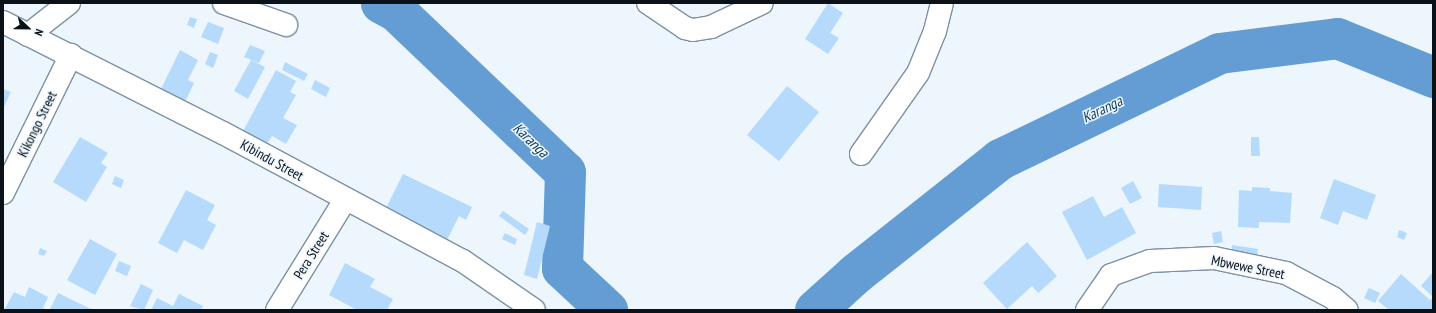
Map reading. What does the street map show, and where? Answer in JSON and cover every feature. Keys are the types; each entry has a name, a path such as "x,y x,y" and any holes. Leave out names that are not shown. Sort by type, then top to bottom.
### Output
{"street":[{"path":"28,35 69,3"},
{"path":"224,3 286,25"},
{"path":"648,3 685,28 693,30 711,27 762,3"},
{"path":"861,154 918,73 935,31 942,3"},
{"name":"Kibindu Street","path":"3,22 223,133 345,200 463,261 534,310"},
{"name":"Kikongo Street","path":"3,193 71,55"},
{"name":"Pera Street","path":"277,310 345,200"},
{"name":"Mbwewe Street","path":"1086,310 1111,275 1150,262 1214,258 1286,273 1333,298 1347,310"}],"building":[{"path":"828,3 843,13 830,33 839,38 828,54 805,39"},
{"path":"190,17 197,19 194,28 187,25"},
{"path":"208,22 224,28 218,44 201,37"},
{"path":"250,45 265,51 259,63 244,57"},
{"path":"180,50 198,60 188,80 194,83 184,104 160,91"},
{"path":"210,52 218,55 213,68 205,64"},
{"path":"251,60 265,67 248,99 234,91"},
{"path":"285,62 308,74 304,81 282,70"},
{"path":"276,70 296,81 290,92 296,95 283,118 297,125 286,144 272,136 267,144 243,131"},
{"path":"315,80 330,88 326,97 311,89"},
{"path":"787,86 819,112 779,161 747,135"},
{"path":"3,89 11,92 3,109"},
{"path":"80,137 108,153 101,163 107,167 86,202 53,182"},
{"path":"1251,137 1259,137 1260,156 1251,156"},
{"path":"403,174 472,207 466,220 459,216 447,240 385,210"},
{"path":"115,176 124,180 121,188 112,184"},
{"path":"1334,179 1376,195 1367,220 1343,211 1338,225 1320,218"},
{"path":"1133,181 1142,198 1130,204 1121,188"},
{"path":"1159,184 1202,187 1201,210 1158,207"},
{"path":"1252,187 1270,188 1270,191 1292,193 1290,223 1259,222 1259,228 1238,227 1239,190 1252,191"},
{"path":"186,190 215,205 207,220 216,225 203,250 184,240 177,253 158,243"},
{"path":"1093,196 1104,217 1122,207 1136,233 1087,260 1062,212"},
{"path":"503,211 529,229 525,235 499,216"},
{"path":"537,222 550,226 537,279 524,275"},
{"path":"1399,230 1407,233 1404,240 1397,237"},
{"path":"1221,231 1223,242 1214,244 1212,233"},
{"path":"505,233 517,239 515,245 502,239"},
{"path":"90,239 117,254 95,295 67,280"},
{"path":"1027,242 1057,276 1038,293 1032,286 1007,309 983,283"},
{"path":"1232,245 1258,249 1256,260 1231,256"},
{"path":"40,248 47,251 44,256 38,254"},
{"path":"119,261 131,266 127,276 115,271"},
{"path":"345,263 375,279 370,287 393,299 387,310 357,310 329,295"},
{"path":"1433,272 1433,297 1421,286"},
{"path":"1401,274 1430,300 1433,297 1433,310 1389,310 1378,301"},
{"path":"141,284 153,290 144,310 130,306"},
{"path":"29,287 48,297 43,308 47,310 4,310 14,292 25,297"},
{"path":"1369,288 1380,293 1375,303 1364,298"},
{"path":"58,293 93,310 50,309"},
{"path":"179,294 203,306 201,310 151,310 157,298 173,306"}],"waterway":[{"name":"Karanga","path":"381,3 396,11 565,172 562,268 607,310"},
{"name":"Karanga","path":"815,310 856,273 1000,159 1219,53 1337,38 1433,77"}]}
